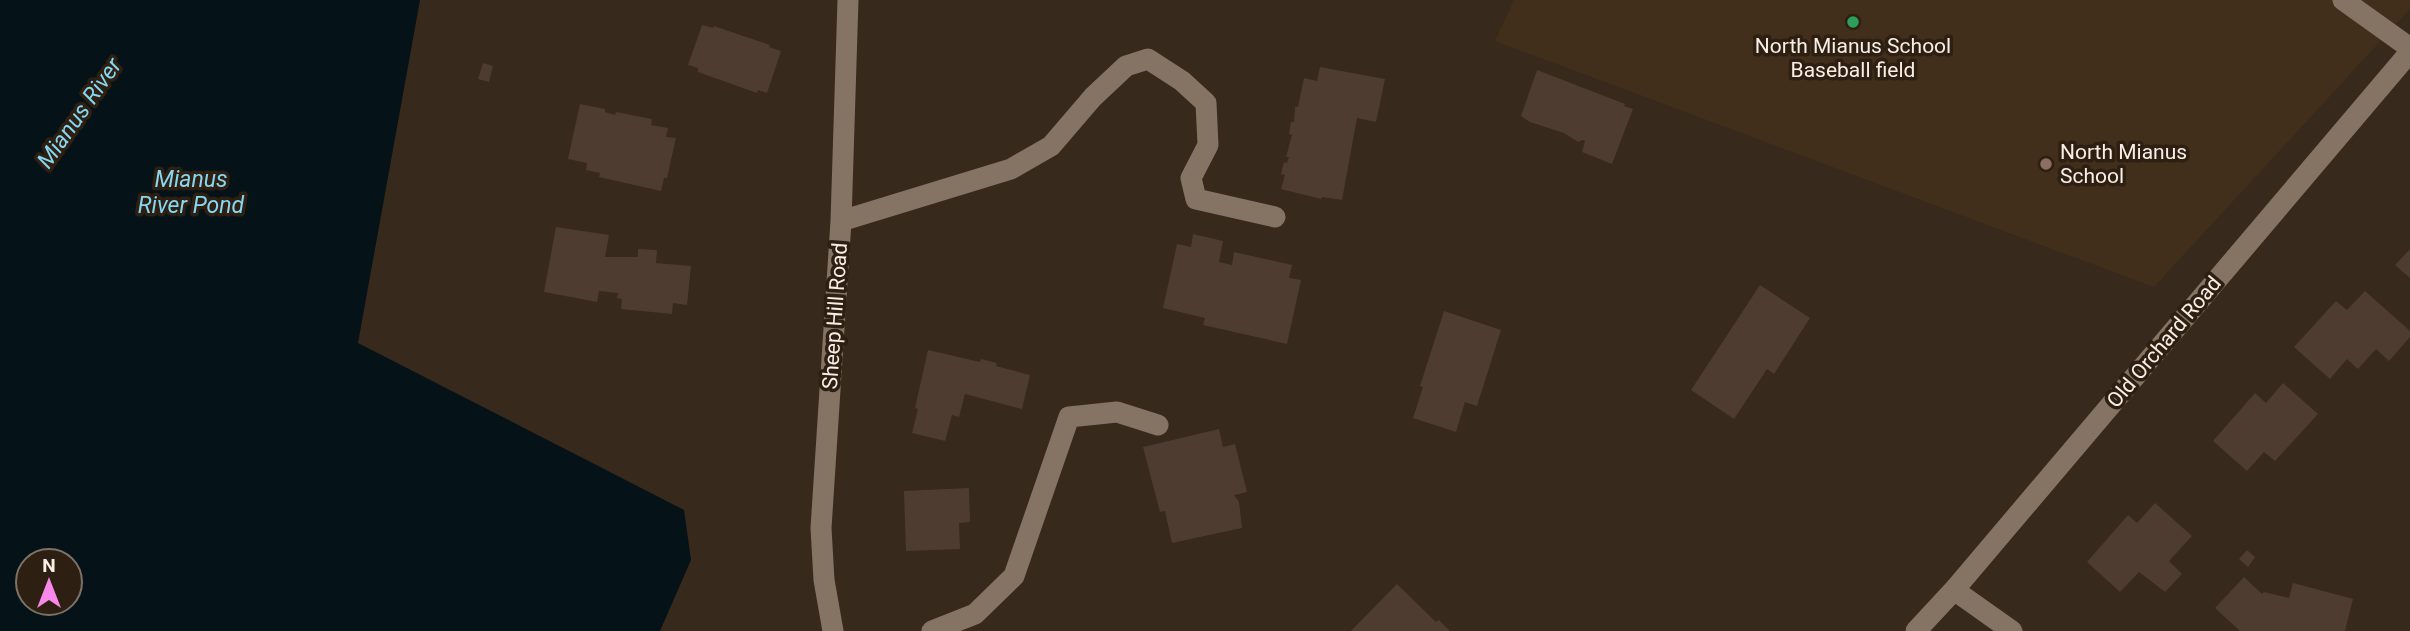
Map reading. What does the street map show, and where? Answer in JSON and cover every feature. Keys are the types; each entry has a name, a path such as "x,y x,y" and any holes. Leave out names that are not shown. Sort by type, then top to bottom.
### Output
{"street":[{"name":"Sheep Hill Road","path":"832,631 824,580 821,528 841,221 848,0"},
{"path":"2343,0 2410,50"},
{"name":"Old Orchard Road","path":"1916,631 1954,590 2410,50"},
{"path":"841,221 1011,169 1051,146 1093,97 1126,66 1148,59 1182,81 1206,103 1208,145 1191,178 1196,198 1275,217"},
{"path":"932,631 975,614 1014,576 1069,417 1117,412 1158,425"},
{"path":"1954,590 2011,631"}],"shaded area":[{"name":"North Mianus School","path":"1514,0 2410,0 2410,9 2154,287 1495,41"}],"water":[{"name":"Mianus River Pond","path":"0,0 420,0 358,343 684,510 691,560 660,631 0,631"}],"building":[{"path":"702,25 714,26 781,51 767,93 758,90 757,93 698,72 698,68 688,65"},
{"path":"483,63 493,66 489,82 478,79"},
{"path":"1320,67 1385,79 1376,122 1357,118 1342,200 1321,199 1281,189 1285,175 1281,174 1284,162 1287,163 1289,157 1286,157 1292,135 1289,134 1291,122 1294,122 1295,107 1298,107 1304,78 1317,81"},
{"path":"1537,70 1633,109 1612,164 1582,152 1585,141 1578,142 1564,133 1530,122 1521,116"},
{"path":"580,104 605,109 605,112 615,115 616,112 652,119 651,125 668,128 666,137 676,138 667,178 664,178 661,191 599,177 600,173 586,170 587,163 568,159"},
{"path":"556,227 609,235 605,257 638,257 638,249 657,250 656,263 691,266 687,305 673,303 672,314 621,309 622,299 617,298 618,293 599,291 597,302 544,292"},
{"path":"1193,234 1223,241 1219,262 1232,265 1234,252 1292,265 1289,278 1301,280 1287,344 1203,325 1205,318 1163,308 1177,244 1191,247"},
{"path":"2410,249 2410,278 2395,265"},
{"path":"1760,285 1810,318 1774,374 1767,369 1734,419 1691,390"},
{"path":"2365,291 2410,331 2410,337 2389,361 2376,349 2358,369 2347,359 2330,379 2294,347 2336,301 2347,310"},
{"path":"1444,311 1501,330 1477,406 1465,402 1456,432 1413,418 1423,387 1420,386"},
{"path":"928,350 980,362 981,359 1030,375 1022,409 965,394 959,417 952,415 945,441 912,433"},
{"path":"2283,383 2318,414 2275,461 2264,452 2247,471 2213,441 2255,393 2266,403"},
{"path":"1219,429 1223,447 1235,444 1247,492 1234,495 1239,502 1242,528 1172,543 1165,511 1160,512 1143,447"},
{"path":"969,488 970,522 959,523 960,549 906,551 904,491"},
{"path":"2155,503 2192,536 2169,561 2182,574 2165,592 2139,572 2120,592 2087,562 2128,515 2137,523"},
{"path":"2247,550 2255,557 2248,567 2239,559"},
{"path":"2244,577 2262,594 2264,592 2289,598 2293,583 2353,599 2345,631 2240,631 2215,608"},
{"path":"1397,584 1436,622 1439,620 1450,631 1351,631"}],"place":[{"name":"North Mianus School Baseball field","path":"1853,22"},
{"name":"North Mianus School","path":"2046,164"}],"water label":[{"name":"Mianus River","path":"79,113"}]}
